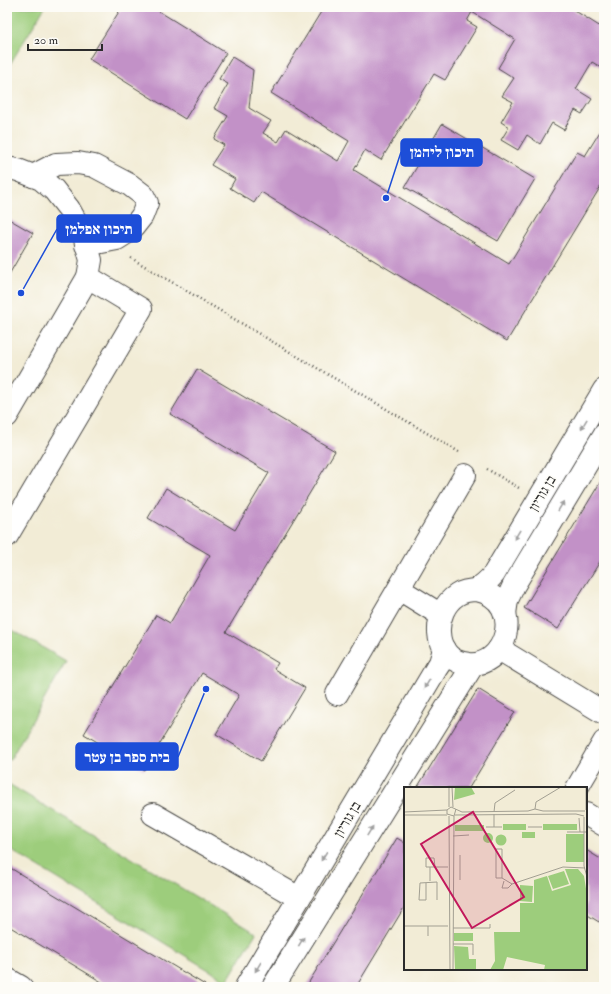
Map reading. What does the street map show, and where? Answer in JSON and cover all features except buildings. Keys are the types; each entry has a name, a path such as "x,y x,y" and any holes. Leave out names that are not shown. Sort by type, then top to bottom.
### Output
{"street":[{"path":"7,168 18,170 33,176 41,179 54,190 69,209 84,236 95,243 117,238 131,230 142,216 147,203 143,195 130,185 94,166 78,163 56,164 33,176"},
{"path":"7,416 88,277 95,243"},
{"path":"7,536 141,309 88,277"},
{"name":"בן גוריון","path":"475,590 488,581 494,574 604,390"},
{"name":"בן גוריון","path":"505,614 508,600 514,585 604,435"},
{"path":"337,694 471,466"},
{"path":"398,589 441,615"},
{"path":"475,590 487,593 496,598 502,606 505,614 507,621 504,640 499,649 489,659 479,664 473,665 462,663 452,659 440,641 438,633 441,615 450,601 458,594 475,590"},
{"name":"בן גוריון","path":"246,987 440,663 444,649"},
{"path":"499,649 604,713"},
{"name":"בן גוריון","path":"274,987 473,665"},
{"path":"578,787 604,742"},
{"path":"153,814 299,898"},
{"path":"587,815 604,825"},
{"path":"7,979 21,987"}],"path":[{"path":"95,243 471,466 538,499"}],"green space":[{"path":"7,7 45,7 7,69"},
{"path":"7,627 66,661 10,760 7,759"},
{"path":"7,783 256,933 227,981 7,848"}],"place":[{"name":"תיכון ליהמן","path":"386,198"},
{"name":"תיכון אפלמן","path":"21,293"},
{"name":"בית ספר בן עטר","path":"206,689"}]}
